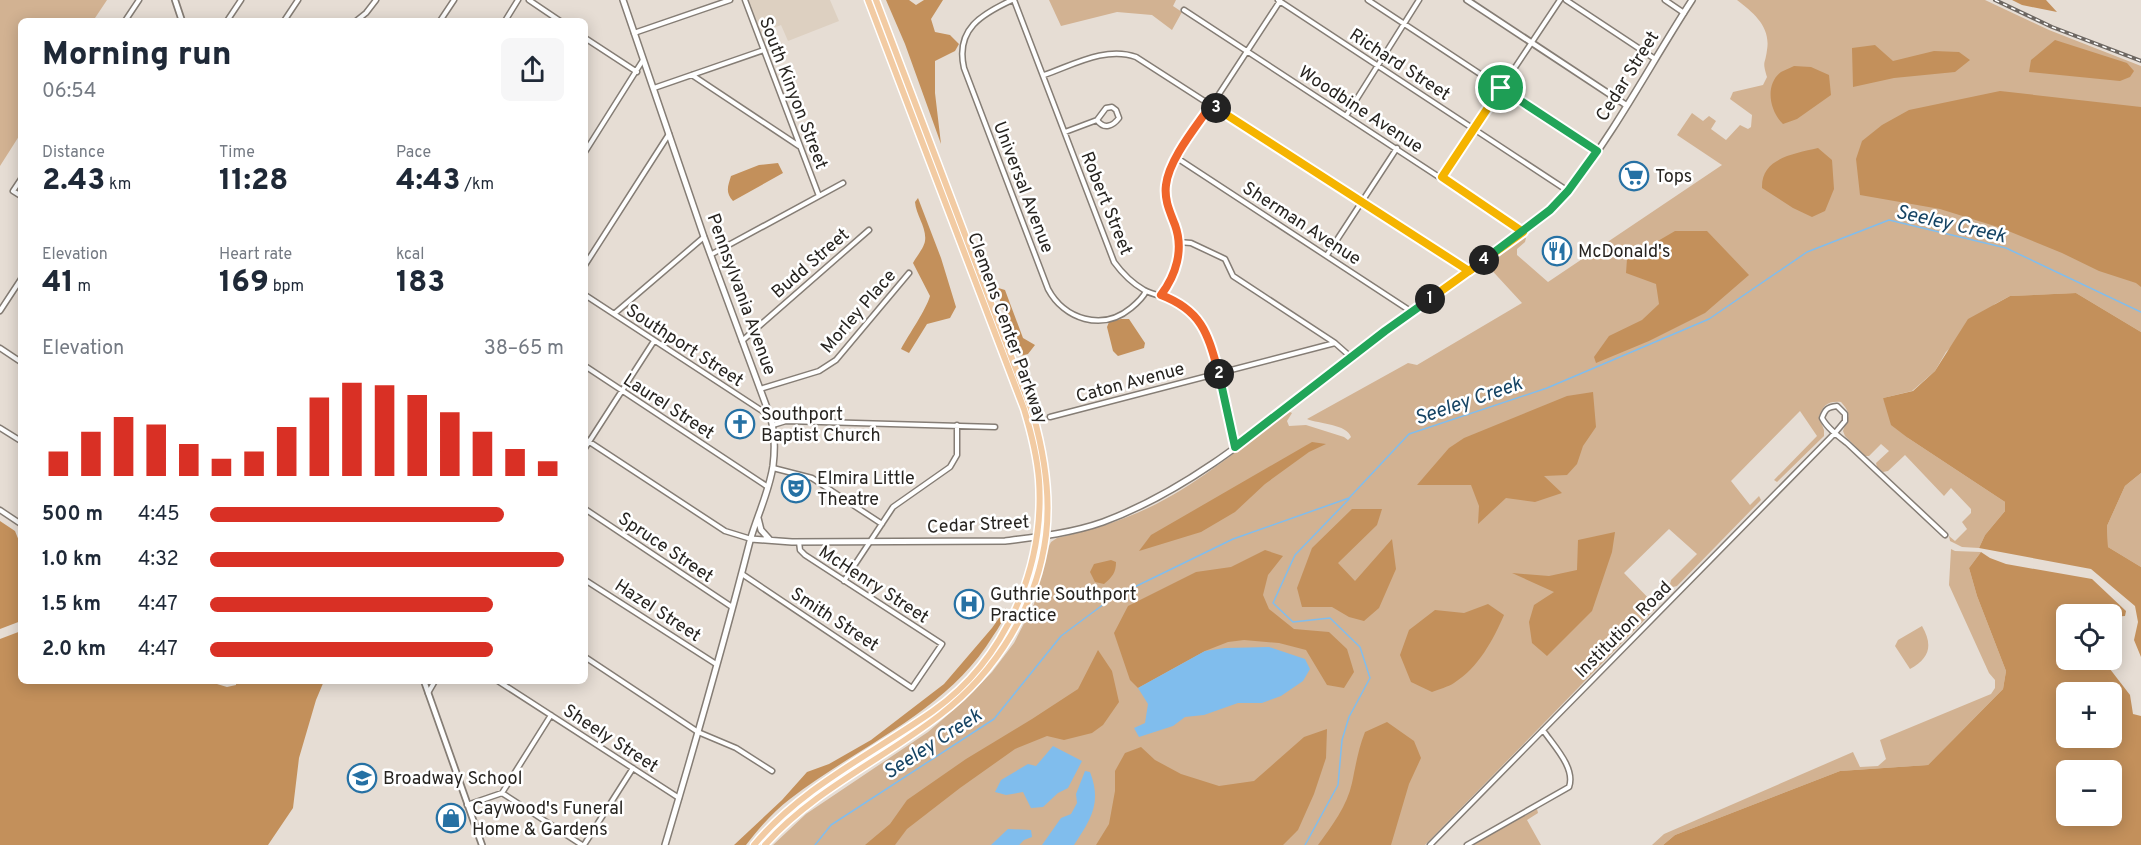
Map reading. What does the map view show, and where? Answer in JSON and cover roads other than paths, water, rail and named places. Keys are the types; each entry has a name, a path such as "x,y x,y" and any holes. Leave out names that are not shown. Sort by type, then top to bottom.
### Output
{"main road":[{"name":"Pennsylvania Avenue","path":"623,0 704,237 770,416 775,444 773,468 768,487 751,539 665,845"},
{"name":"Clemens Center Parkway","path":"754,845 798,802 934,710 974,673 998,642 1018,603 1040,536 1039,484 1032,438 1024,409 868,0"},
{"name":"Clemens Center Parkway","path":"765,845 803,808 940,716 975,685 1004,648 1019,621 1036,578 1040,536 1047,499 1045,468 1033,414 876,0"},
{"name":"Cedar Street","path":"751,539 870,543 1005,541 1100,523 1156,500 1212,465 1412,312 1523,232 1568,191 1597,151 1692,0"},
{"path":"758,518 760,530 771,541"}],"street":[{"path":"127,18 139,0"},
{"path":"175,0 181,18"},
{"path":"229,18 241,0"},
{"path":"286,18 297,0"},
{"path":"360,18 376,0"},
{"path":"442,18 454,0"},
{"path":"507,18 518,0"},
{"path":"529,0 556,18"},
{"path":"634,33 730,0"},
{"name":"South Kinyon Street","path":"745,0 819,196"},
{"name":"Robert Street","path":"1013,0 1044,75 1114,262 1122,273 1146,291 1161,295 1188,309 1203,326 1219,373 1235,447"},
{"name":"Universal Avenue","path":"1013,0 985,13 974,24 964,42 963,63 1048,289 1063,308 1088,320 1106,320 1122,314 1136,304 1146,291"},
{"path":"1161,295 1176,269 1178,242 1165,194 1170,169 1279,0"},
{"name":"Richard Street","path":"1279,0 1568,191"},
{"path":"1368,0 1597,151"},
{"path":"1346,116 1419,0"},
{"path":"1467,0 1626,105"},
{"path":"1442,177 1560,0"},
{"path":"1566,0 1655,59"},
{"path":"1665,0 1684,13"},
{"name":"Woodbine Avenue","path":"1184,9 1523,232"},
{"path":"588,40 637,72"},
{"path":"654,88 764,50"},
{"path":"1044,75 1108,54 1125,54 1147,63 1469,271"},
{"path":"588,147 644,59"},
{"path":"692,75 800,146"},
{"path":"1065,132 1097,120 1106,108 1112,107 1118,113 1119,118 1109,126 1104,126 1097,120"},
{"path":"588,260 670,133"},
{"path":"1327,255 1397,148"},
{"name":"Sherman Avenue","path":"1177,158 1412,312"},
{"path":"712,254 843,183"},
{"name":"Budd Street","path":"742,341 869,230"},
{"path":"614,314 704,237"},
{"path":"1178,242 1191,243 1225,259 1233,276 1335,343 1352,358"},
{"name":"Morley Place","path":"760,389 819,370 836,360 909,273"},
{"path":"0,311 18,285"},
{"name":"Southport Street","path":"588,297 770,416"},
{"path":"588,440 654,341"},
{"name":"Caton Avenue","path":"1050,417 1335,343"},
{"path":"0,348 18,360"},
{"name":"Laurel Street","path":"588,368 768,487"},
{"path":"1835,433 1845,421 1845,414 1837,406 1829,407 1824,411 1822,418 1825,423 1835,433 1945,535"},
{"path":"773,425 786,421 995,427"},
{"path":"844,581 893,507 950,467 957,455 957,425"},
{"path":"0,428 18,439"},
{"name":"Institution Road","path":"1430,845 1835,433"},
{"name":"Cedar Street","path":"588,442 725,531 751,539"},
{"path":"773,468 812,478 882,524"},
{"path":"0,510 18,522"},
{"name":"Spruce Street","path":"588,511 732,608"},
{"name":"McHenry Street","path":"799,542 800,550 805,555 942,644"},
{"name":"Smith Street","path":"742,574 912,688 942,644"},
{"name":"Hazel Street","path":"588,582 716,664"},
{"path":"588,659 698,732 736,748 772,771"},
{"path":"425,684 482,845"},
{"path":"428,693 433,684"},
{"name":"Sheely Street","path":"503,684 679,798"},
{"path":"467,805 502,793 551,715"},
{"path":"1467,845 1569,787 1572,780 1569,770 1543,730"},
{"path":"502,793 583,845 633,768"}],"water":[{"path":"1269,647 1305,659 1310,669 1303,681 1281,696 1262,703 1238,703 1204,715 1185,717 1173,726 1139,737 1134,728 1145,723 1148,704 1138,688 1205,651"},
{"path":"1053,746 1082,761 1068,788 1058,793 1043,807 1031,808 1023,792 1006,795 995,792 1001,780 1028,764 1036,766"},
{"path":"1085,771 1090,772 1095,793 1090,819 1074,845 1042,845 1061,818 1071,814 1077,803 1076,794"},
{"path":"1008,829 1031,830 1032,837 1019,845 991,845"}],"waterway":[{"name":"Seeley Creek","path":"815,845 831,825 994,719 1061,636 1112,598 1233,539 1349,498 1409,434 1547,388 1709,319 1807,252 1889,220 2006,248 2141,312"},
{"path":"1305,845 1338,785 1342,740 1349,717 1370,678 1360,647 1330,618 1293,622 1273,603 1295,555 1349,499"}],"railway":[{"path":"1995,0 2052,27 2141,61"}],"place":[{"name":"Tops","path":"1634,176"},
{"name":"McDonald's","path":"1557,251"},
{"name":"Southport Baptist Church","path":"740,424"},
{"name":"Elmira Little Theatre","path":"796,488"},
{"name":"Guthrie Southport Practice","path":"969,604"},
{"name":"Broadway School","path":"362,778"},
{"name":"Caywood's Funeral Home & Gardens","path":"451,818"}]}
